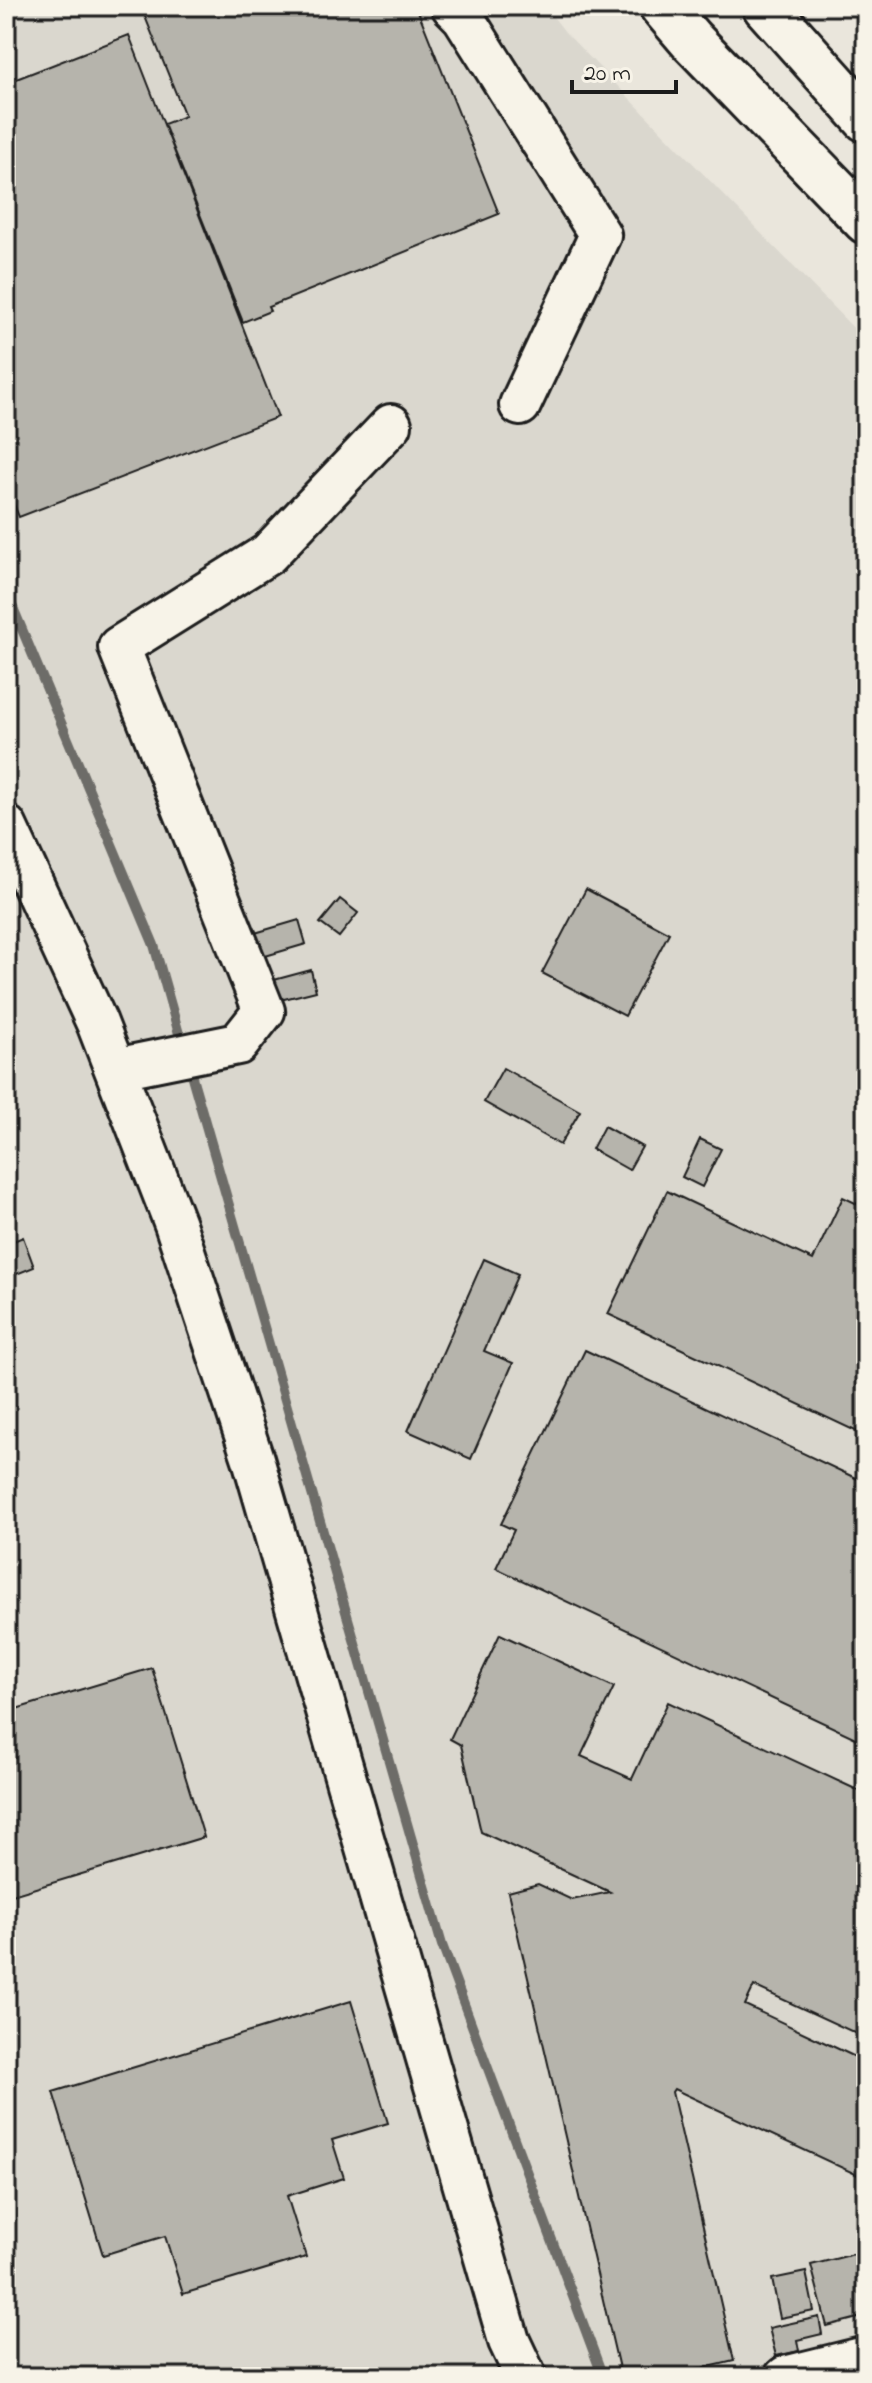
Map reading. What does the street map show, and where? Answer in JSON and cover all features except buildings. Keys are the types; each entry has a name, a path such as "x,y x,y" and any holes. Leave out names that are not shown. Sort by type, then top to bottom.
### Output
{"highway":[{"path":"662,6 866,221"},
{"path":"765,6 866,119"}],"street":[{"path":"452,6 463,17 600,235 520,405"},
{"path":"115,1069 238,1044 264,1011 119,647 268,554 391,425"},
{"path":"6,826 97,1023 175,1224 253,1459 509,2341 526,2377"},
{"path":"785,2377 866,2357"}],"shaded area":[{"path":"6,6 545,6 565,32 866,341 866,2377 6,2377"}],"waterway":[{"path":"6,591 154,945 183,1048"},
{"path":"188,1063 442,1945 603,2377"}]}
